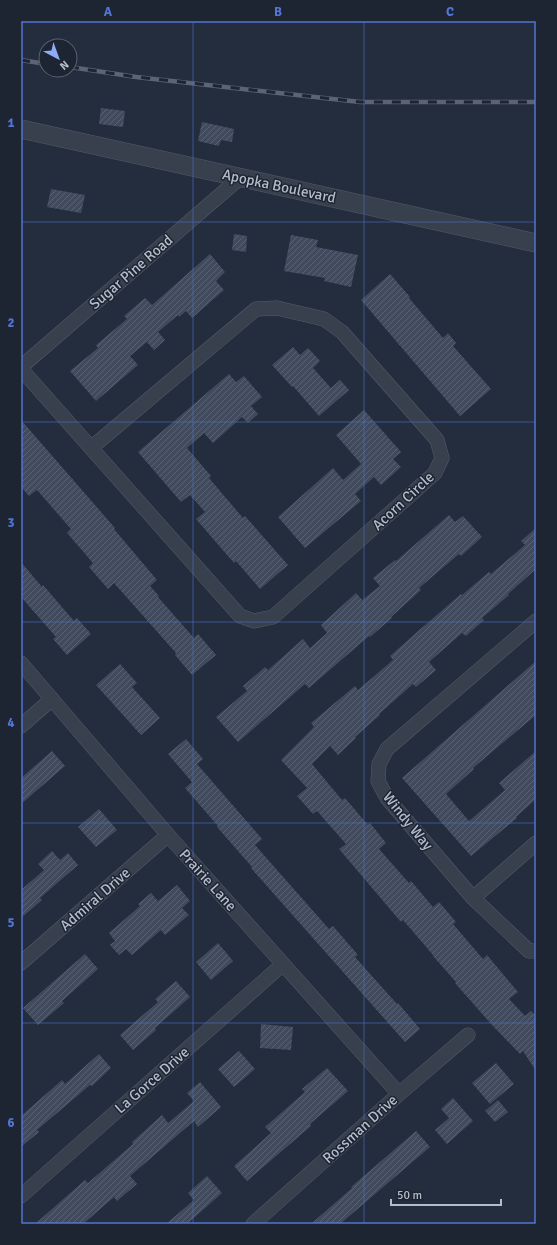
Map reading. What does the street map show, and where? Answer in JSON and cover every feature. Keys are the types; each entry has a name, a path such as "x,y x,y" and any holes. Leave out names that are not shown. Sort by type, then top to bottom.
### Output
{"street":[{"name":"Apopka Boulevard","path":"21,130 241,177 536,243"},
{"name":"Sugar Pine Road","path":"21,368 241,177"},
{"name":"Acorn Circle","path":"21,368 91,448 240,616 254,621 273,617 436,473 442,458 437,440 342,332 324,319 277,308 256,309 91,448"},
{"name":"Windy Way","path":"536,621 387,749 379,764 378,781 387,798 473,898 529,950 536,951"},
{"name":"Prairie Lane","path":"21,663 168,835 399,1094"},
{"path":"21,726 52,699"},
{"name":"Admiral Drive","path":"21,963 168,835"},
{"path":"473,898 536,843"},
{"name":"La Gorce Drive","path":"21,1196 283,964"},
{"name":"Rossman Drive","path":"253,1224 399,1094 468,1035"}],"building":[{"path":"101,108 125,111 123,127 99,124"},
{"path":"202,122 234,129 232,142 221,140 219,146 198,141"},
{"path":"51,189 85,195 81,213 47,207"},
{"path":"234,234 247,236 246,252 232,250"},
{"path":"291,235 318,240 316,247 358,255 351,287 324,281 325,278 284,271"},
{"path":"210,254 225,272 216,281 224,290 192,318 186,311 179,317 178,315 158,332 165,340 154,350 147,342 130,356 138,365 96,401 70,371 98,348 96,345 127,319 124,316 145,298 152,305"},
{"path":"390,274 443,338 448,333 456,343 453,346 491,389 460,416 361,300"},
{"path":"293,347 300,355 308,348 320,361 313,368 331,388 340,380 349,390 319,416 293,386 292,387 272,365"},
{"path":"229,374 236,382 244,376 262,397 251,406 258,414 248,423 242,417 213,443 204,433 187,448 211,476 209,478 243,518 245,516 288,565 260,589 236,561 234,563 196,519 205,512 190,495 181,502 138,452"},
{"path":"364,410 401,452 393,459 401,467 381,485 374,477 355,494 361,501 305,548 278,517 333,468 343,480 361,464 336,435"},
{"path":"21,420 115,528 114,529 157,580 150,586 159,596 158,597 194,638 198,634 216,655 192,675 175,655 176,653 114,583 108,589 89,567 93,563 67,533 71,529 37,490 29,496 21,487"},
{"path":"449,515 455,522 463,516 482,537 461,556 459,554 419,588 421,590 370,637 369,636 309,688 305,684 238,742 216,717 247,691 243,686 265,667 268,670 303,639 310,648 327,633 321,625 356,593 362,600 380,586 373,578 395,560 396,561"},
{"path":"536,528 536,569 482,618 484,620 466,636 462,633 429,662 436,670 416,687 413,684 379,714 380,715 355,737 356,738 338,755 330,746 312,764 342,800 345,798 368,825 370,823 386,843 379,849 409,883 411,881 433,907 439,902 456,922 453,924 483,959 487,955 518,992 509,999 525,1016 531,1011 536,1016 536,1071 523,1051 520,1054 492,1025 403,920 401,922 339,849 346,844 317,811 313,814 297,796 307,788 281,760 314,727 311,723 355,686 358,690 393,660 390,656 416,633 461,594 462,595 489,572 491,574 525,545 521,541"},
{"path":"21,562 74,621 77,618 91,634 67,655 53,639 56,637 21,597"},
{"path":"536,661 536,715 473,768 474,769 446,794 469,821 505,790 499,783 536,751 536,799 516,817 517,818 471,856 402,778"},
{"path":"120,664 137,683 132,687 160,718 141,735 96,685"},
{"path":"186,739 203,759 197,764 262,839 255,845 329,929 333,926 358,955 355,957 420,1029 405,1042 251,868 252,867 185,788 192,782 168,754"},
{"path":"52,751 65,766 21,804 21,778"},
{"path":"99,809 117,830 96,847 78,827"},
{"path":"52,851 60,860 68,853 78,865 40,898 42,900 21,918 21,890 44,870 38,864"},
{"path":"177,885 190,901 182,908 189,915 165,935 161,930 132,955 126,949 119,955 110,945 115,941 109,933 140,906 138,904 151,893 158,901"},
{"path":"218,943 233,961 211,980 196,962"},
{"path":"85,954 98,969 62,1001 64,1003 38,1025 23,1008"},
{"path":"176,981 190,997 133,1050 120,1035 158,1002 155,999"},
{"path":"261,1024 293,1027 291,1050 260,1048"},
{"path":"239,1051 255,1069 234,1087 218,1069"},
{"path":"99,1054 111,1068 92,1086 90,1085 37,1130 39,1132 21,1147 21,1116 62,1080 65,1084"},
{"path":"496,1063 514,1084 490,1104 472,1083"},
{"path":"327,1068 348,1091 310,1124 311,1126 247,1181 234,1166 271,1133 265,1127 305,1092 302,1089"},
{"path":"200,1082 221,1107 198,1127 194,1121 130,1176 137,1184 117,1201 114,1197 83,1224 35,1224 85,1180 88,1183 133,1144 132,1142 162,1115 168,1123 194,1101 187,1093"},
{"path":"453,1098 473,1121 447,1144 435,1130 449,1118 441,1109"},
{"path":"498,1100 508,1112 495,1122 485,1111"},
{"path":"416,1131 430,1147 340,1224 311,1224 352,1188 351,1187"},
{"path":"207,1176 222,1193 187,1224 166,1224 194,1200 188,1193"}],"railway":[{"path":"21,60 38,63"},
{"path":"78,68 136,77 360,102 536,102"}]}
